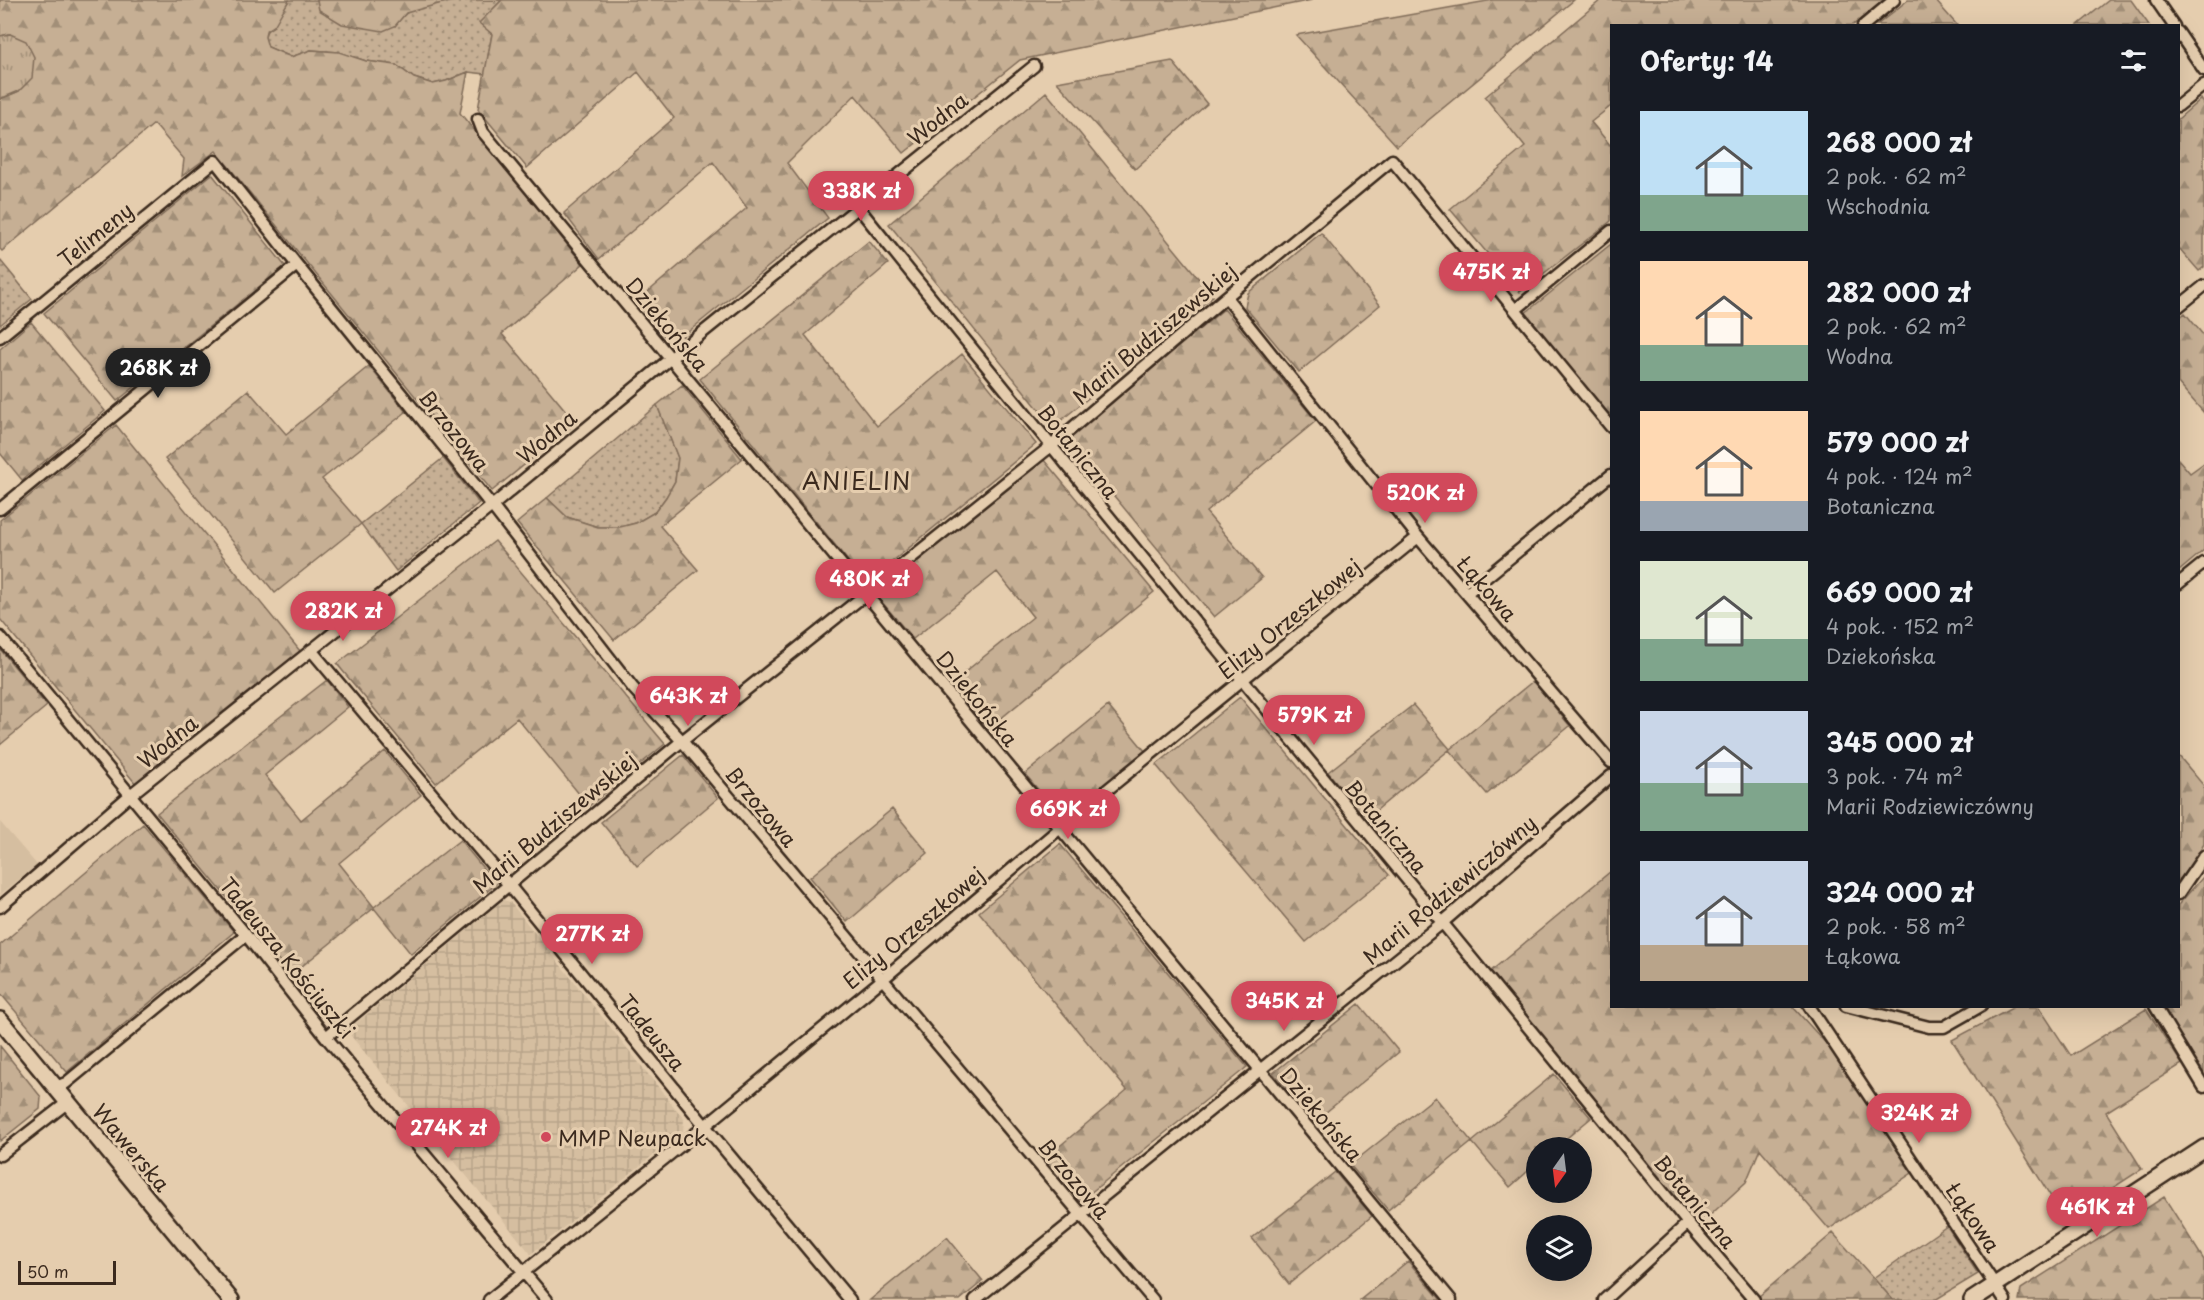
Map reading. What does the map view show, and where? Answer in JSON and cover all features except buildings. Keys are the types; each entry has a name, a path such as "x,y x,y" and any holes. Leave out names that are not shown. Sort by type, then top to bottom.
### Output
{"main road":[{"name":"Wawerska","path":"0,1020 231,1300"},
{"path":"1972,1300 2204,1148"}],"street":[{"path":"1865,24 1894,0"},
{"path":"2156,0 2173,24"},
{"path":"2180,35 2204,70"},
{"name":"Wodna","path":"0,907 129,796 492,506 671,358 1034,66"},
{"path":"2180,104 2204,85"},
{"name":"Dziekońska","path":"478,119 483,132 1451,1300"},
{"name":"Marii Budziszewskiej","path":"326,1037 682,741 1050,447 1392,160 1515,310"},
{"name":"Brzozowa","path":"215,161 492,506 633,688 682,741 1153,1300"},
{"name":"Telimeny","path":"0,337 215,161"},
{"name":"Botaniczna","path":"858,207 1050,447 1688,1223 1754,1300"},
{"path":"1610,232 1515,310 1610,426"},
{"path":"0,509 297,266"},
{"path":"2180,305 2204,286"},
{"name":"Łąkowa","path":"1226,297 1418,537 1610,761"},
{"path":"1467,593 1610,476"},
{"name":"Elizy Orzeszkowej","path":"489,1300 705,1126 1059,829 1418,537"},
{"path":"2180,582 2204,563"},
{"name":"Tadeusza Kościuszki","path":"0,637 246,935 326,1037 548,1300"},
{"name":"Tadeusza","path":"311,650 850,1300"},
{"name":"Marii Rodziewiczówny","path":"975,1300 1442,923 1610,777"},
{"path":"2180,891 2204,856"},
{"path":"56,1087 66,1083 246,935"},
{"name":"Łąkowa","path":"1811,1008 2005,1300"},
{"path":"1854,1008 1929,1027 1944,1027 1977,1008"},
{"path":"2155,1008 2204,1087"},
{"path":"0,1155 68,1102"},
{"path":"1604,1300 1688,1223"}],"shaded area":[{"path":"0,822 37,865 0,895"},
{"path":"503,900 510,902 684,1119 683,1131 531,1254 347,1031"}],"green space":[{"path":"0,0 289,0 274,26 266,31 265,37 268,47 291,57 311,50 339,52 366,61 396,65 414,78 433,84 468,72 460,113 583,264 502,334 576,423 492,491 216,151 182,176 184,159 154,124 2,251 0,249 0,99 19,91 10,34 0,36"},
{"path":"289,0 318,0 395,26 408,12 430,5 502,0 480,23 492,34 485,74 468,72 433,84 414,78 396,65 366,61 339,52 311,50 291,57 268,47 265,40 266,34"},
{"path":"317,0 453,0 406,13 395,26 383,31 342,24 319,10"},
{"path":"502,0 1312,0 1020,60 904,153 855,95 787,163 828,218 672,345 636,302 747,208 713,162 599,259 564,213 674,118 638,72 527,168 478,109 492,34 479,23"},
{"path":"1493,0 1574,0 1397,146 1296,35"},
{"path":"1601,0 1884,0 1854,24 1610,24 1610,107 1591,122 1610,145 1610,222 1520,292 1450,209 1525,147 1485,97"},
{"path":"1908,0 1935,0 1956,24 1878,24"},
{"path":"2109,0 2131,0 2148,24 2079,24"},
{"path":"10,34 26,41 34,57 32,78 19,91 0,99 0,36"},
{"path":"1172,61 1207,104 1135,169 1057,82"},
{"path":"1046,92 1213,296 1053,427 889,224"},
{"path":"2201,99 2204,104 2204,267 2199,271 2180,249 2180,117"},
{"path":"212,174 285,266 117,401 44,313"},
{"path":"1321,233 1380,305 1299,372 1245,307 1248,293"},
{"path":"869,241 888,264 805,335 877,426 962,354 1036,444 866,583 700,379"},
{"path":"1610,245 1610,419 1524,314"},
{"path":"0,260 32,299 0,325"},
{"path":"1224,309 1316,421 1206,512 1262,578 1214,617 1067,439"},
{"path":"2185,313 2204,336 2204,413 2180,385 2180,317"},
{"path":"31,322 105,411 22,480 0,453 0,349"},
{"path":"369,366 406,412 322,479 361,524 275,593 165,459 248,390 286,434"},
{"path":"682,385 742,459 660,526 698,570 614,640 517,523 547,498 567,517 598,527 620,527 636,523 655,512 675,481 678,458 657,405"},
{"path":"657,405 678,458 675,481 655,512 636,523 620,527 598,527 567,517 547,498"},
{"path":"116,425 300,651 136,784 0,619 0,520"},
{"path":"443,458 479,503 396,571 361,524"},
{"path":"1043,459 1154,592 988,729 950,684 1033,617 997,572 913,639 876,595"},
{"path":"2180,461 2190,473 2204,463 2204,550 2180,570"},
{"path":"495,541 665,744 589,806 517,718 436,783 337,664"},
{"path":"0,649 47,706 0,745"},
{"path":"327,680 348,707 265,775 301,820 385,751 421,795 339,863 374,907 460,840 496,884 411,954 374,908 291,975 157,813"},
{"path":"1533,681 1570,726 1487,794 1449,750 1366,819 1328,772 1413,705 1450,749"},
{"path":"1240,697 1389,875 1306,942 1156,765"},
{"path":"1108,706 1145,751 1063,819 1025,774"},
{"path":"683,755 718,798 637,866 601,822"},
{"path":"2180,757 2204,786 2204,844 2180,879"},
{"path":"892,809 928,853 847,922 810,877"},
{"path":"143,824 234,932 67,1072 0,993 0,945"},
{"path":"1060,844 1247,1067 1079,1202 1044,1159 1127,1090 979,912"},
{"path":"1610,872 1610,1008 1794,1008 1831,1049 1912,1173 1829,1229 1760,1149 1746,1182 1705,1220 1704,1234 1491,971"},
{"path":"2204,876 2204,1076 2162,1008 2180,1008 2180,903"},
{"path":"1359,1004 1399,1052 1314,1122 1273,1073"},
{"path":"2012,1008 2040,1008 2071,1056 2146,1009 2182,1064 2106,1112 2142,1169 2065,1219 1952,1040"},
{"path":"0,1046 41,1097 40,1109 0,1141"},
{"path":"1554,1074 1591,1118 1568,1137 1526,1137 1526,1173 1510,1187 1472,1142"},
{"path":"1435,1097 1472,1142 1388,1210 1350,1165"},
{"path":"1335,1172 1372,1216 1289,1284 1252,1238"},
{"path":"2164,1197 2204,1260 2204,1300 2019,1300 2021,1289"},
{"path":"1947,1226 1978,1274 1935,1300 1893,1300 1873,1278"},
{"path":"1833,1233 1893,1300 1761,1300 1758,1297"},
{"path":"947,1237 983,1281 960,1300 870,1300"},
{"path":"1408,1261 1441,1300 1360,1300"}],"place":[{"name":"MMP Neupack","path":"546,1137"}],"district":[{"name":"ANIELIN","path":"857,480"}]}
